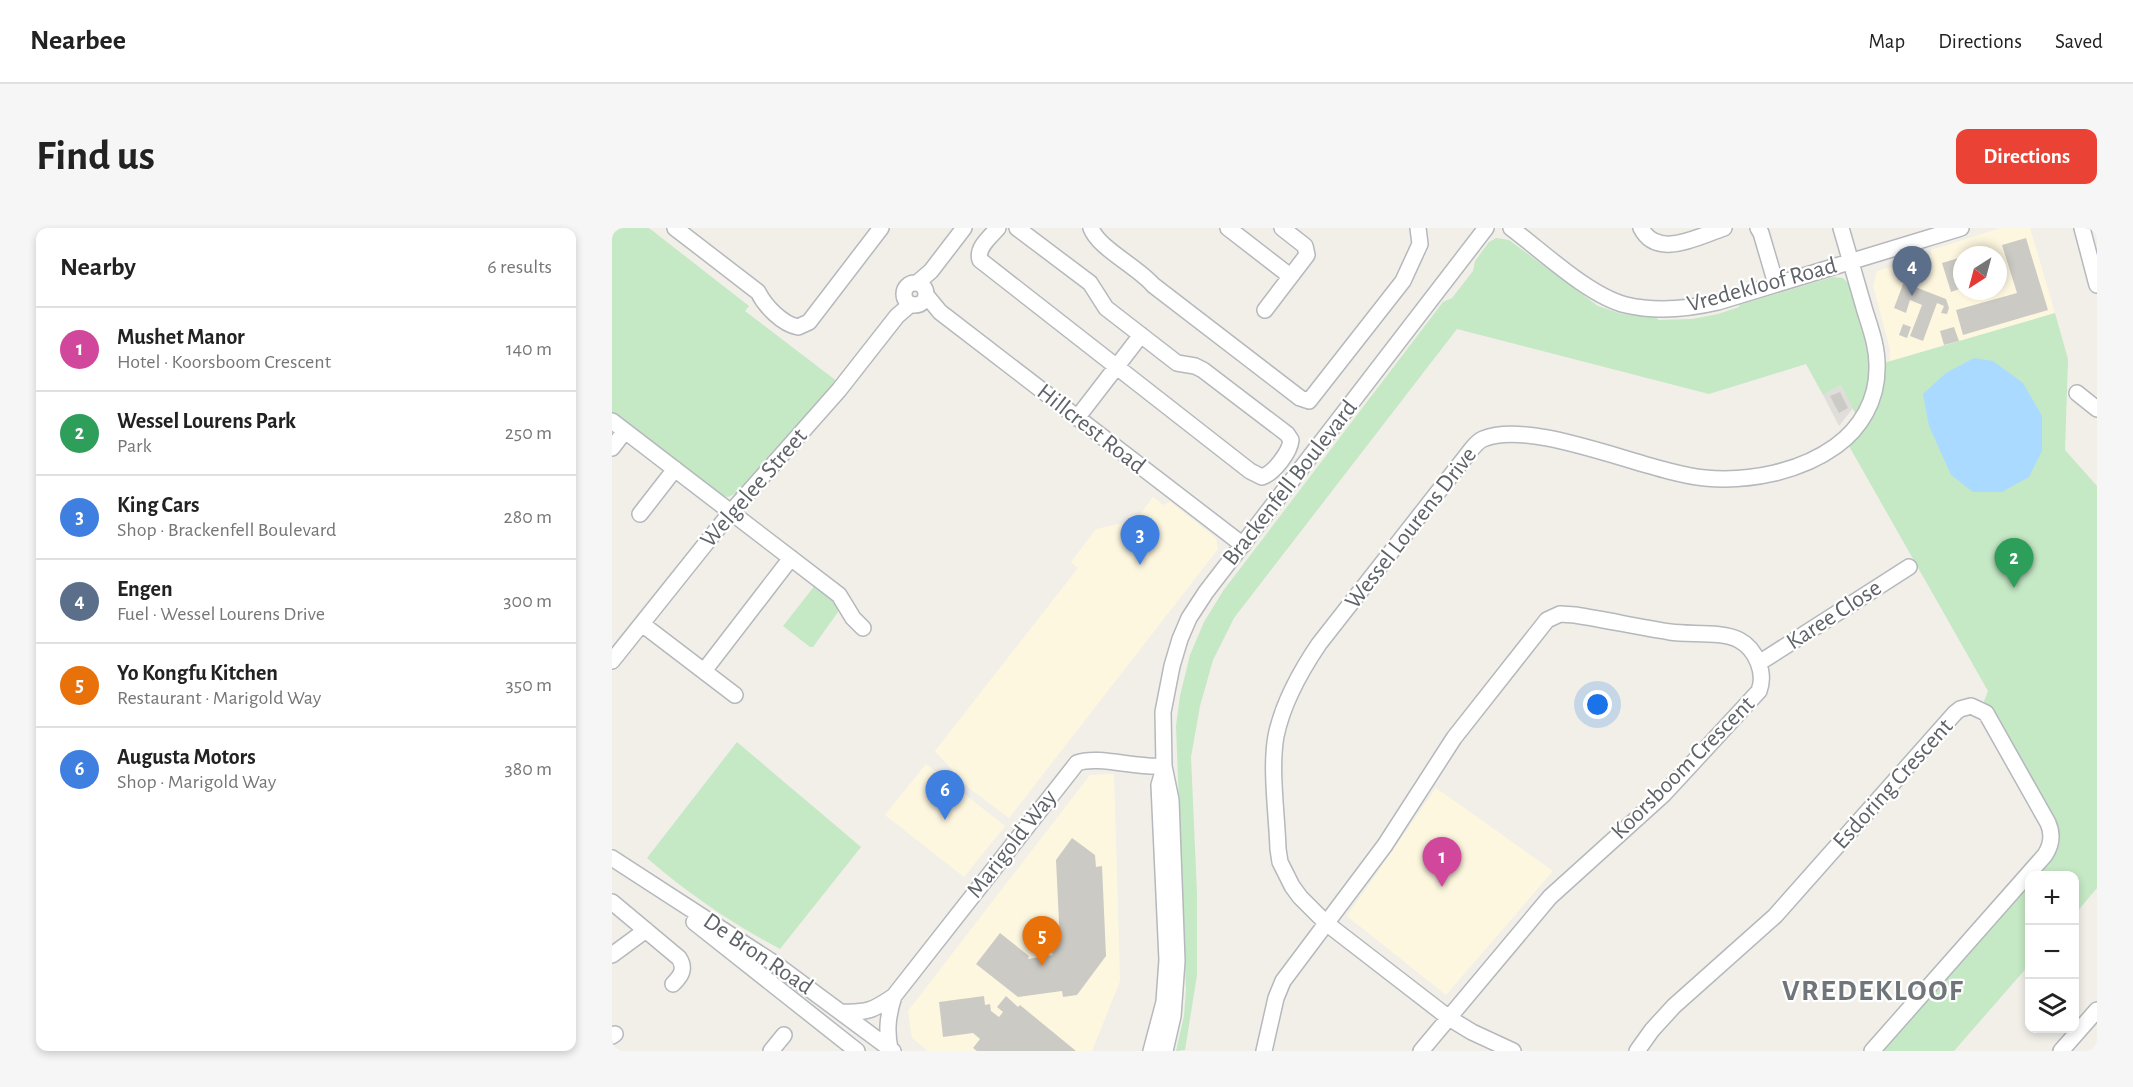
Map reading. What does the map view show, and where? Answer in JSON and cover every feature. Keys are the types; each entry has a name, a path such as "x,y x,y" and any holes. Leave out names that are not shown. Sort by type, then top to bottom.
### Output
{"street":[{"path":"675,228 758,292 764,304 791,325 798,327 809,322 881,228"},
{"name":"Welgelee Street","path":"612,661 731,512 839,390 897,316 917,295 964,228"},
{"path":"998,228 979,251 980,260 1258,476 1266,476 1291,444 1287,434 1203,370 1195,366 1180,364 1141,335 1106,308 1090,283 1017,228"},
{"path":"1091,228 1096,238 1153,285 1300,398 1309,401 1403,281 1420,244 1418,228"},
{"path":"1228,228 1290,276"},
{"path":"1265,310 1307,255 1307,249 1282,228"},
{"name":"Brackenfell Boulevard","path":"1165,1051 1173,1016 1177,961 1171,800 1164,766 1164,703 1180,639 1189,618 1206,592 1486,228"},
{"name":"Vredekloof Road","path":"1511,228 1604,296 1625,305 1658,309 1697,307 1961,228"},
{"path":"1641,228 1654,242 1667,245 1724,228"},
{"path":"1758,228 1776,284"},
{"name":"Wessel Lourens Drive","path":"1513,1051 1472,1032 1449,1018 1326,923 1300,897 1288,880 1280,862 1274,757 1283,712 1302,669 1319,644 1467,454 1483,439 1507,435 1544,438 1705,478 1739,478 1806,463 1841,442 1861,420 1873,397 1877,370 1875,345 1841,228"},
{"path":"2082,228 2097,285"},
{"name":"Hillcrest Road","path":"917,295 1243,545"},
{"path":"1077,418 1141,335"},
{"path":"2077,393 2097,409"},
{"path":"612,421 839,595 853,618 863,628"},
{"path":"612,448 625,431"},
{"path":"640,514 675,469"},
{"path":"704,671 791,558"},
{"name":"Karee Close","path":"1759,663 1909,567"},
{"name":"Koorsboom Crescent","path":"1326,923 1385,845 1454,738 1541,626 1552,616 1575,615 1671,632 1730,637 1743,643 1759,663 1761,687 1755,697 1664,794 1550,897 1422,1051"},
{"path":"642,624 735,695"},
{"name":"Esdoring Crescent","path":"1637,1051 1674,1006 1775,915 1955,713 1965,707 1977,707 1986,713 1994,724 2043,813 2050,828 2050,844 2045,855 1872,1051"},
{"name":"Marigold Way","path":"842,1012 863,1013 875,1009 894,996 1072,767 1081,761 1089,760 1151,768 1164,766"},
{"name":"Brackenfell Boulevard","path":"1151,1051 1164,1002 1167,960 1159,785 1164,766"},
{"name":"De Bron Road","path":"616,860 777,966 892,1050"},
{"name":"De Bron Road","path":"616,860 857,1051"},
{"path":"612,902 682,962 681,975 673,984"},
{"path":"1264,1051 1280,987 1326,923"},
{"path":"612,955 646,930"},
{"name":"Marigold Way","path":"892,1050 887,1034 888,1018 894,996"},
{"path":"2061,1051 2097,1010"},
{"path":"771,1051 784,1035"}],"shaded area":[{"path":"2001,228 2030,228 2055,313 1890,361 1890,349 1873,286 1877,271 1932,255 1931,250"},
{"path":"1841,385 1853,408 1839,426 1823,395"},
{"path":"1153,497 1163,505 1170,502 1216,538 1218,549 1009,818 969,788 935,751 1078,568 1071,562 1096,529 1136,520"},
{"path":"926,764 1005,826 964,877 885,815"},
{"path":"1114,774 1120,981 1092,1051 928,1051 912,1038 908,1011 1090,775"},
{"path":"1436,788 1553,871 1446,995 1347,916"}],"green space":[{"path":"612,228 649,228 749,306 745,311 838,382 739,492 728,497 719,495 612,415"},
{"path":"1496,238 1509,240 1598,306 1622,314 1655,317 1659,320 1692,319 1718,314 1739,307 1739,305 1833,277 1843,278 1849,284 1867,349 1867,381 1863,398 1856,415 1841,385 1823,395 1806,364 1709,394 1457,329 1234,618 1213,660 1200,706 1191,757 1197,894 1197,975 1185,1050 1176,1051 1184,1016 1186,990 1176,726 1180,696 1190,655 1204,622 1223,591 1443,302 1452,298 1473,271 1475,261 1489,242"},
{"path":"2055,313 2068,359 2065,450 2097,486 2097,888 2079,909 2079,871 2037,871 2054,850 1983,704 1988,691 1849,446 1865,428 1876,408 1882,387 1884,363"},
{"path":"816,584 837,603 838,612 813,647 810,647 783,626"},
{"path":"737,742 861,847 780,949 711,907 647,858"},
{"path":"2025,885 2025,970 1954,1051 1879,1051"}],"water":[{"path":"1974,358 1993,361 2023,383 2042,416 2042,451 2029,477 2002,492 1973,492 1951,475 1929,426 1923,394 1946,373"}],"building":[{"path":"2026,238 2048,310 1963,335 1956,310 1992,300 2007,300 2007,296 2017,293 2007,261 2007,246 2002,245"},
{"path":"1953,260 1953,291 1951,292 1942,263"},
{"path":"1908,271 1920,275 1915,287 1946,299 1949,308 1947,314 1941,313 1944,306 1937,303 1923,341 1910,336 1922,305 1910,300 1906,313 1894,308"},
{"path":"1903,324 1911,327 1907,338 1899,335"},
{"path":"1954,327 1959,341 1944,345 1940,331"},
{"path":"1840,392 1848,408 1839,413 1830,396"},
{"path":"1072,838 1095,855 1096,867 1102,866 1106,956 1077,995 1063,997 1062,991 1018,997 976,964 1000,933 1029,956 1028,959 1053,955 1052,953 1060,943 1056,860"},
{"path":"984,996 985,1005 990,1004 991,1011 999,1017 1003,1012 997,1007 1006,996 1076,1051 977,1051 973,1048 980,1039 973,1033 943,1037 939,1002"}],"place":[{"name":"Engen","path":"1912,296"},
{"name":"King Cars","path":"1140,565"},
{"name":"Wessel Lourens Park","path":"2014,588"},
{"name":"Augusta Motors","path":"945,820"},
{"name":"Mushet Manor","path":"1442,887"},
{"name":"Yo Kongfu Kitchen","path":"1042,966"}],"district":[{"name":"VREDEKLOOF","path":"1873,991"}]}
